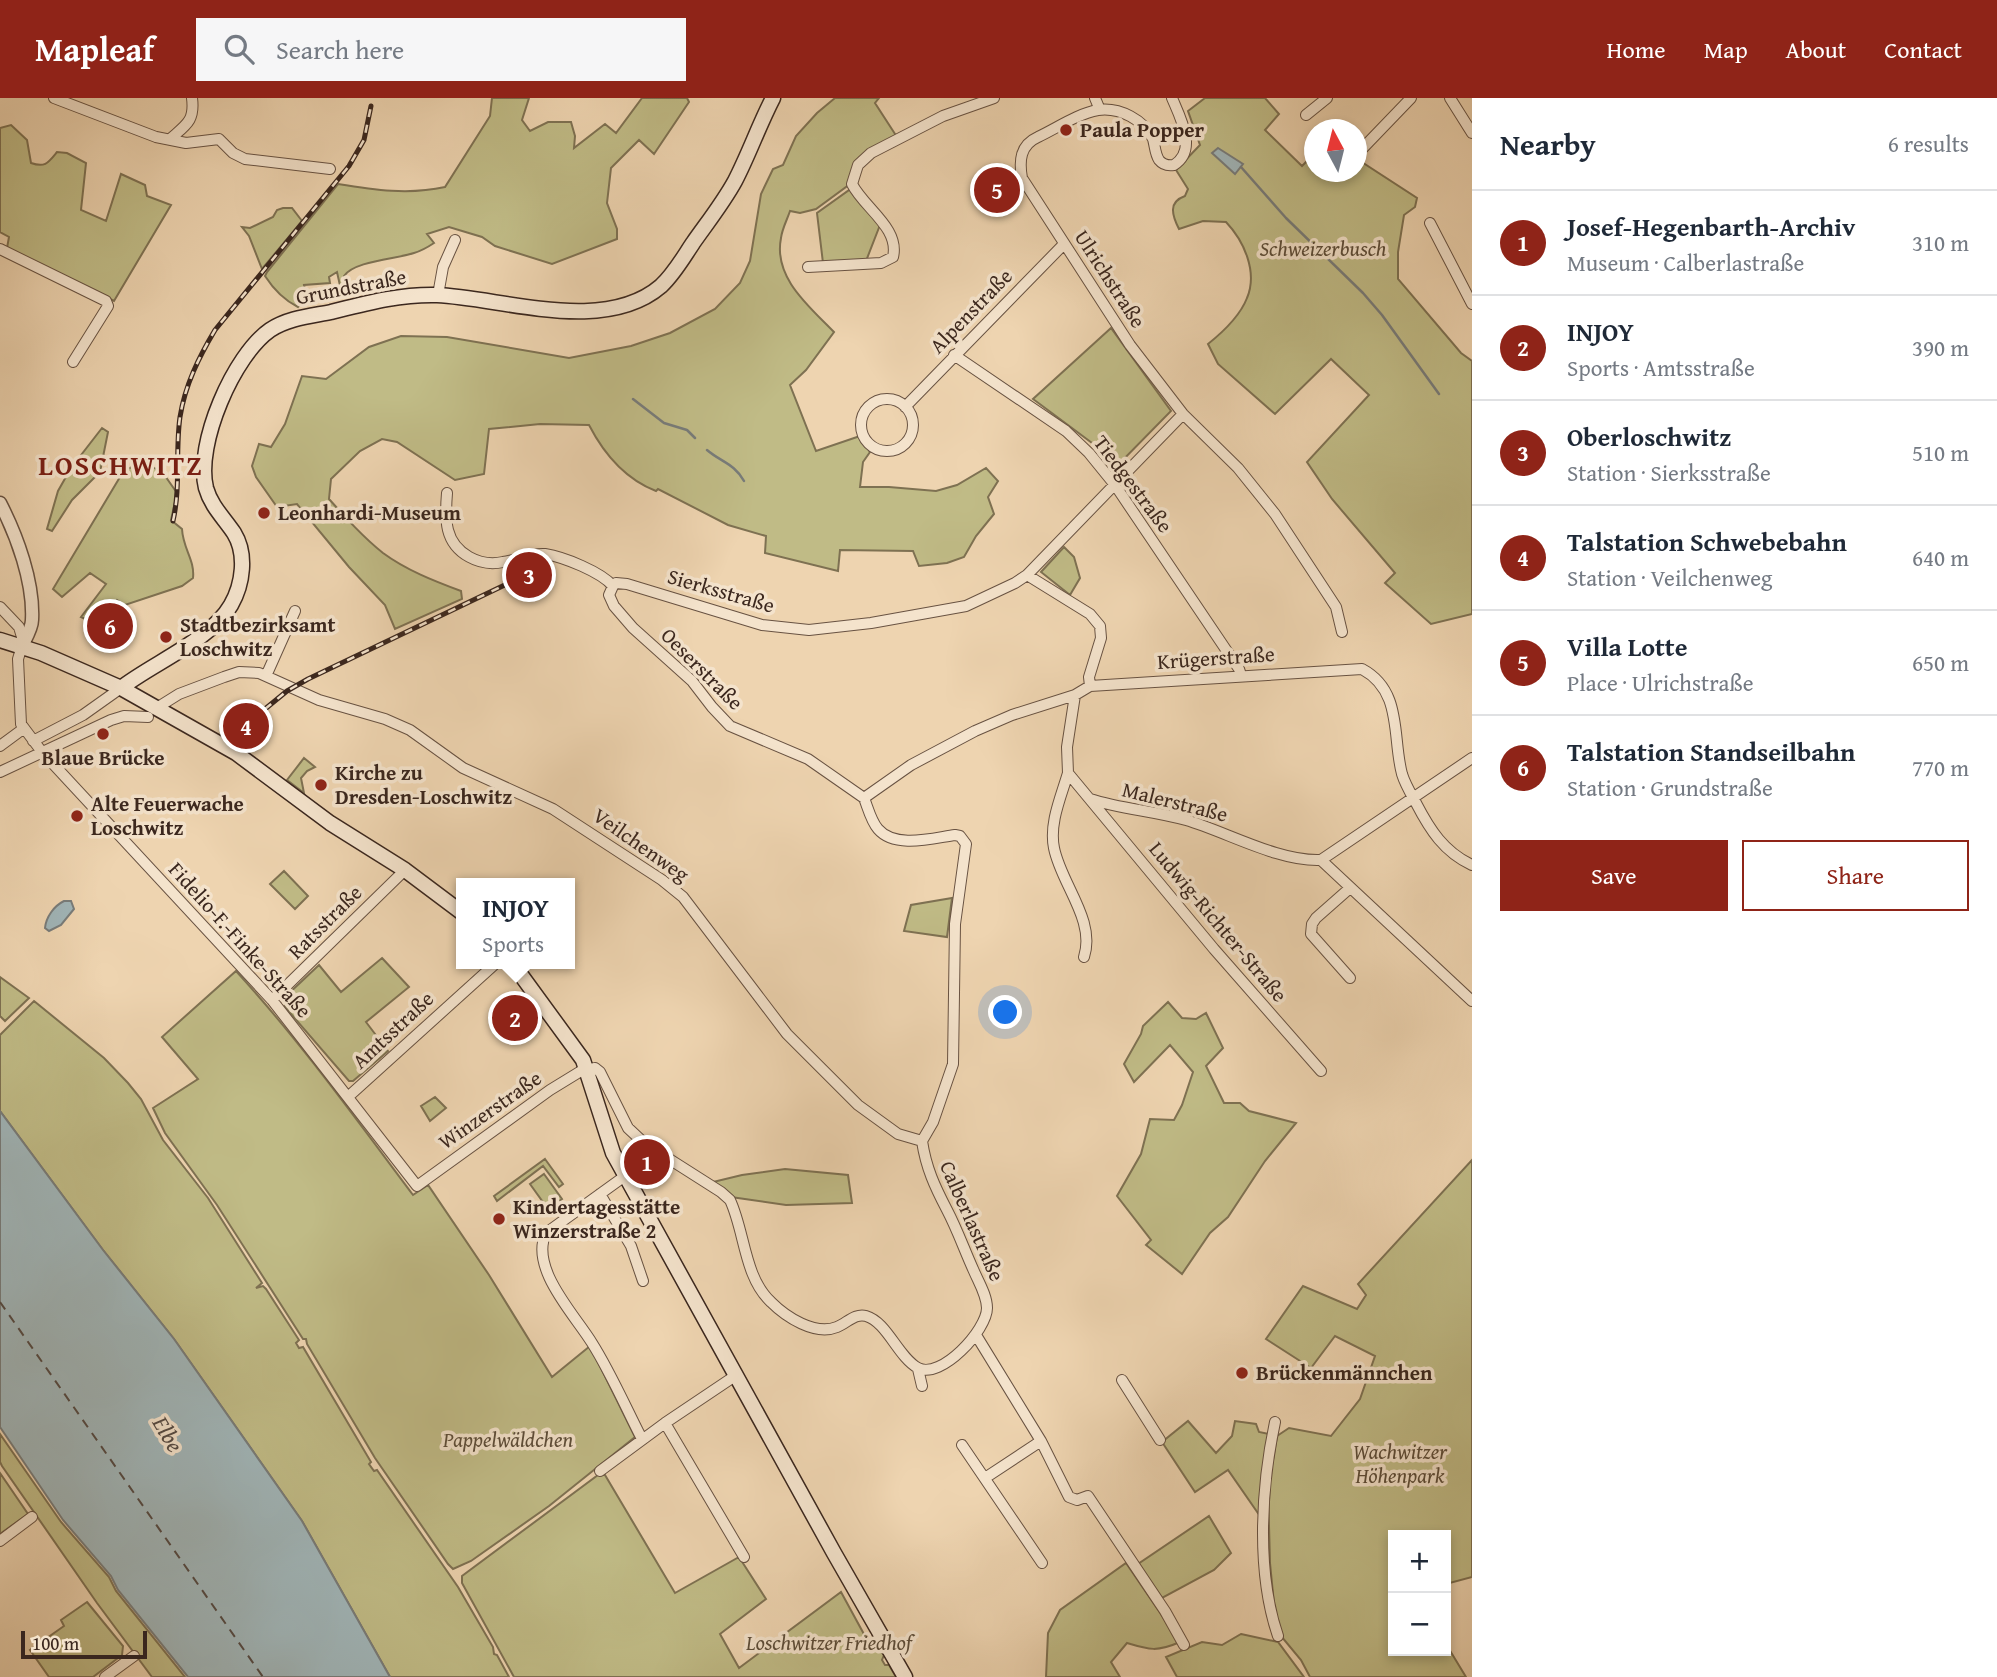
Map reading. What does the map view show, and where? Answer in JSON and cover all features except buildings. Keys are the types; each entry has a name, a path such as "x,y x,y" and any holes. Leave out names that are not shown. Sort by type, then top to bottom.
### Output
{"main road":[{"name":"Grundstraße","path":"121,688 209,629 225,614 237,591 242,570 239,543 212,503 206,486 204,464 216,410 254,345 272,329 295,319 388,298 438,295 573,311 615,307 647,296 671,275 734,183 773,98"},
{"path":"0,640 22,646 121,688 151,710 236,752 330,823 405,870 456,908"},
{"path":"145,672 151,710"},
{"path":"517,969 558,1024 587,1069 608,1140 625,1176 905,1677"}],"street":[{"path":"54,98 156,137 194,144 219,139 233,153 245,159 330,169"},
{"path":"170,139 190,120 193,114 192,98"},
{"path":"808,267 881,263 894,257 891,233 859,197 852,184 858,165 871,153 943,116 994,98"},
{"path":"1095,98 1100,110 1121,113 1140,122 1152,138 1158,159 1169,166 1178,163 1186,141 1184,127 1172,98"},
{"path":"1307,115 1327,98"},
{"path":"1367,144 1411,98"},
{"path":"1450,98 1472,133"},
{"name":"Ulrichstraße","path":"1100,110 1031,140 1023,151 1019,164 1022,178 1130,345 1183,414 1238,468 1275,514 1336,607 1342,632"},
{"path":"1430,223 1470,297"},
{"path":"438,295 443,267 455,240"},
{"name":"Alpenstraße","path":"905,407 1064,244"},
{"path":"0,249 106,301 107,306 73,362"},
{"name":"Tiedgestraße","path":"954,355 1066,431 1089,453 1115,485 1239,669 1241,676"},
{"path":"889,399 905,407 912,418 913,427 907,443 887,452 867,444 862,436 860,423 868,406 889,399"},
{"path":"1090,686 1089,677 1101,638 1100,626 1090,614 1030,571 1183,414"},
{"name":"Sierksstraße","path":"447,493 447,528 457,548 478,561 504,562 546,554 601,575 613,586 616,583 627,584 762,625 809,631 966,606 1015,583 1030,571"},
{"path":"0,503 18,549 30,591 32,623 18,659 23,729 0,746"},
{"name":"Oeserstraße","path":"613,586 610,595 614,606 643,637 692,681 712,708 730,726 796,753 864,798"},
{"path":"0,607 19,627 22,646"},
{"path":"266,676 295,611"},
{"name":"Krügerstraße","path":"864,798 928,755 995,722 1075,695 1090,686 1354,668 1374,675 1383,686 1393,708 1403,776 1427,825 1456,858 1472,866"},
{"name":"Veilchenweg","path":"151,710 179,694 239,672 259,673 319,700 386,719 410,730 463,768 553,809 684,897 786,1034 858,1105 898,1134 922,1141"},
{"path":"33,741 83,715 121,688"},
{"path":"1075,695 1067,747 1068,773 1053,823 1054,846 1061,871 1082,916 1088,940 1084,957"},
{"path":"0,772 111,720 151,710"},
{"name":"Fidelio-F.-Finke-Straße","path":"23,729 272,1000 417,1186"},
{"path":"1472,758 1321,860 1472,1001"},
{"path":"1068,773 1087,798"},
{"path":"864,798 876,827 887,836 910,840 955,835 960,836 966,844 955,924 953,1063 933,1122 922,1141"},
{"name":"Malerstraße","path":"1087,798 1125,809 1184,820 1297,860 1321,860"},
{"name":"Ludwig-Richter-Straße","path":"1087,798 1213,949 1321,1071"},
{"name":"Ratsstraße","path":"272,1000 405,870"},
{"path":"1350,888 1319,914 1312,924 1311,934 1350,978"},
{"name":"Amtsstraße","path":"349,1096 489,969"},
{"path":"587,1069 595,1068 600,1072 621,1118 638,1137 730,1200 755,1279 771,1303 793,1319 824,1329 839,1326 856,1316 867,1316 876,1321 918,1368 922,1386"},
{"name":"Winzerstraße","path":"417,1186 551,1090 581,1070 587,1069"},
{"name":"Calberlastraße","path":"918,1368 935,1369 944,1366 976,1335 986,1317 985,1298 927,1170 922,1141"},
{"path":"625,1176 545,1233 541,1245 555,1290 593,1344 642,1439"},
{"path":"600,1194 631,1246 643,1281"},
{"path":"976,1335 1041,1441 1069,1497 1077,1500 1088,1496 1165,1611 1184,1645"},
{"path":"600,1471 735,1376"},
{"path":"1122,1380 1160,1440"},
{"path":"1275,1422 1264,1510 1269,1600 1278,1636"},
{"path":"665,1423 744,1557"},
{"path":"985,1478 1041,1441"},
{"path":"962,1445 1042,1563"},
{"path":"0,1541 32,1517"},
{"path":"105,1677 134,1656"}],"green space":[{"path":"492,98 529,98 522,120 530,131 548,122 571,122 575,136 574,148 605,124 616,133 642,98 687,98 689,102 654,154 639,140 611,168 607,203 617,229 617,239 552,264 495,246 482,237 449,227 427,234 434,243 419,251 349,271 344,276 347,289 341,290 337,272 329,277 330,283 304,285 306,298 298,307 276,290 265,276 267,272 338,184 405,191 445,187 490,116"},
{"path":"835,98 879,98 875,103 897,137 871,150 850,184 816,209 800,213 790,211 781,238 783,266 796,291 834,332 806,370 790,385 816,451 860,436 870,452 863,462 860,487 936,491 957,485 986,468 998,481 988,497 994,514 976,536 964,557 947,563 919,566 913,551 840,550 838,571 765,553 766,536 728,525 635,480 601,446 589,425 540,424 489,429 484,474 455,480 397,442 382,439 360,451 331,479 329,499 383,553 411,570 461,591 462,599 395,629 385,605 349,567 297,504 277,507 256,477 252,466 259,444 271,447 285,424 302,376 326,379 369,347 401,336 447,337 569,358 631,346 670,333 715,309 740,283 750,261 761,194 773,169 783,165 796,136"},
{"name":"Schweizerbusch","path":"1205,98 1265,98 1279,114 1265,130 1302,166 1304,164 1304,182 1367,182 1367,166 1417,198 1415,207 1404,215 1398,252 1398,279 1461,353 1472,361 1472,614 1431,624 1385,583 1395,573 1332,499 1307,462 1369,395 1331,359 1275,414 1218,364 1208,344 1240,311 1250,288 1250,268 1238,238 1226,222 1203,221 1179,229 1175,219 1174,205 1185,196 1188,189 1176,170 1200,145 1188,111"},
{"path":"11,125 27,140 31,163 46,163 57,152 67,153 86,163 81,210 106,221 121,174 145,185 147,196 171,205 114,301 7,248 9,237 0,232 0,128"},
{"path":"852,188 880,225 866,261 823,263 817,213"},
{"path":"292,208 302,221 262,269 249,236 242,227 250,228 273,217 277,210"},
{"path":"1111,328 1171,411 1114,469 1096,446 1033,399"},
{"path":"102,428 108,432 100,472 72,500 52,531 47,529 58,491 71,468"},
{"path":"142,461 163,473 177,493 171,520 182,529 193,578 182,586 125,605 117,600 99,625 81,617 106,584 90,573 62,597 53,589 123,472"},
{"path":"1064,547 1074,557 1080,578 1070,595 1041,572"},
{"path":"304,758 315,767 301,778 304,793 287,780"},
{"path":"284,871 308,896 295,909 270,884"},
{"path":"952,898 947,937 904,931 911,905"},
{"path":"382,958 409,987 366,1022 388,1051 353,1081 349,1081 285,1007 285,997 319,965 341,992"},
{"name":"Pappelwäldchen","path":"236,971 305,1053 413,1195 428,1185 489,1275 552,1377 590,1346 635,1437 549,1506 471,1561 453,1569 375,1458 306,1339 303,1339 217,1205 165,1133 153,1108 198,1079 162,1037"},
{"path":"0,977 29,998 5,1021 0,1016"},
{"path":"34,1001 104,1058 141,1099 163,1140 208,1198 262,1283 256,1288 263,1286 266,1289 299,1340 296,1343 299,1348 303,1347 371,1462 369,1464 374,1471 377,1470 458,1587 509,1677 390,1677 302,1521 174,1339 103,1250 0,1111 0,1035"},
{"path":"1168,1002 1182,1018 1196,1019 1206,1013 1223,1048 1206,1066 1224,1103 1240,1103 1249,1111 1296,1123 1265,1161 1228,1217 1210,1233 1182,1274 1146,1245 1151,1240 1117,1196 1141,1154 1150,1119 1174,1120 1193,1072 1170,1045 1134,1082 1124,1064 1143,1026"},
{"path":"435,1097 446,1108 430,1121 421,1106"},
{"path":"545,1159 563,1184 559,1187 543,1166 497,1201 494,1196"},
{"name":"Wachwitzer Höhenpark","path":"1472,1160 1472,1577 1451,1583 1451,1530 1388,1530 1388,1656 1451,1656 1451,1652 1466,1677 1310,1677 1301,1660 1281,1636 1275,1614 1270,1563 1268,1489 1277,1436 1289,1428 1331,1436 1360,1399 1375,1356 1335,1336 1311,1368 1266,1339 1303,1286 1357,1309 1366,1295 1358,1284"},
{"path":"785,1169 848,1175 852,1203 786,1205 731,1197 713,1182"},
{"path":"544,1174 562,1199 548,1209 530,1184"},
{"path":"1188,1421 1216,1453 1232,1436 1235,1421 1256,1424 1259,1432 1269,1434 1262,1519 1228,1470 1195,1492 1162,1442"},
{"path":"0,1434 61,1522 109,1577 116,1591 185,1677 152,1677 2,1466"},
{"path":"0,1473 28,1514 0,1534"},
{"name":"Loschwitzer Friedhof","path":"598,1475 605,1475 675,1593 739,1557 766,1599 720,1634 739,1668 841,1592 871,1647 876,1644 884,1655 882,1660 885,1665 889,1665 896,1677 514,1677 462,1583 462,1576"},
{"path":"1209,1516 1231,1553 1214,1570 1162,1598 1138,1564"},
{"path":"1126,1563 1180,1642 1154,1649 1127,1643 1111,1662 1120,1677 1046,1677 1048,1633 1060,1610"},
{"path":"87,1602 123,1646 122,1655 93,1677 49,1677 30,1650 64,1626 61,1620"},
{"path":"1241,1634 1278,1642 1304,1677 1177,1677 1166,1657 1202,1642 1222,1645"}],"water":[{"path":"1218,148 1243,164 1235,174 1212,153"},
{"path":"64,901 71,901 74,909 61,925 49,931 45,928 49,916"},
{"name":"Elbe","path":"0,1111 103,1250 174,1339 302,1521 390,1677 188,1677 118,1590 111,1576 63,1520 0,1427"}],"waterway":[{"path":"1241,167 1286,218 1363,293 1439,394"},
{"path":"633,399 664,423 687,430 695,438"},
{"path":"707,450 732,467 744,481"}],"ferry route":[{"path":"0,1302 263,1677"}],"railway":[{"path":"173,521 177,495 180,417 185,394 198,361 215,330 349,166 364,140 371,106"},
{"path":"265,709 287,691 308,679 511,582"},
{"path":"110,626 120,610"}],"place":[{"name":"Paula Popper","path":"1066,130"},
{"name":"Villa Lotte","path":"997,190"},
{"name":"Leonhardi-Museum","path":"264,513"},
{"name":"Oberloschwitz","path":"529,575"},
{"name":"Talstation Standseilbahn","path":"110,626"},
{"name":"Stadtbezirksamt Loschwitz","path":"166,637"},
{"name":"Talstation Schwebebahn","path":"246,726"},
{"name":"Blaue Brücke","path":"103,734"},
{"name":"Kirche zu Dresden-Loschwitz","path":"321,785"},
{"name":"Alte Feuerwache Loschwitz","path":"77,816"},
{"name":"INJOY","path":"515,1018"},
{"name":"Josef-Hegenbarth-Archiv","path":"647,1162"},
{"name":"Kindertagesstätte Winzerstraße 2","path":"499,1219"},
{"name":"Brückenmännchen","path":"1242,1373"}],"district":[{"name":"LOSCHWITZ","path":"121,465"}]}
